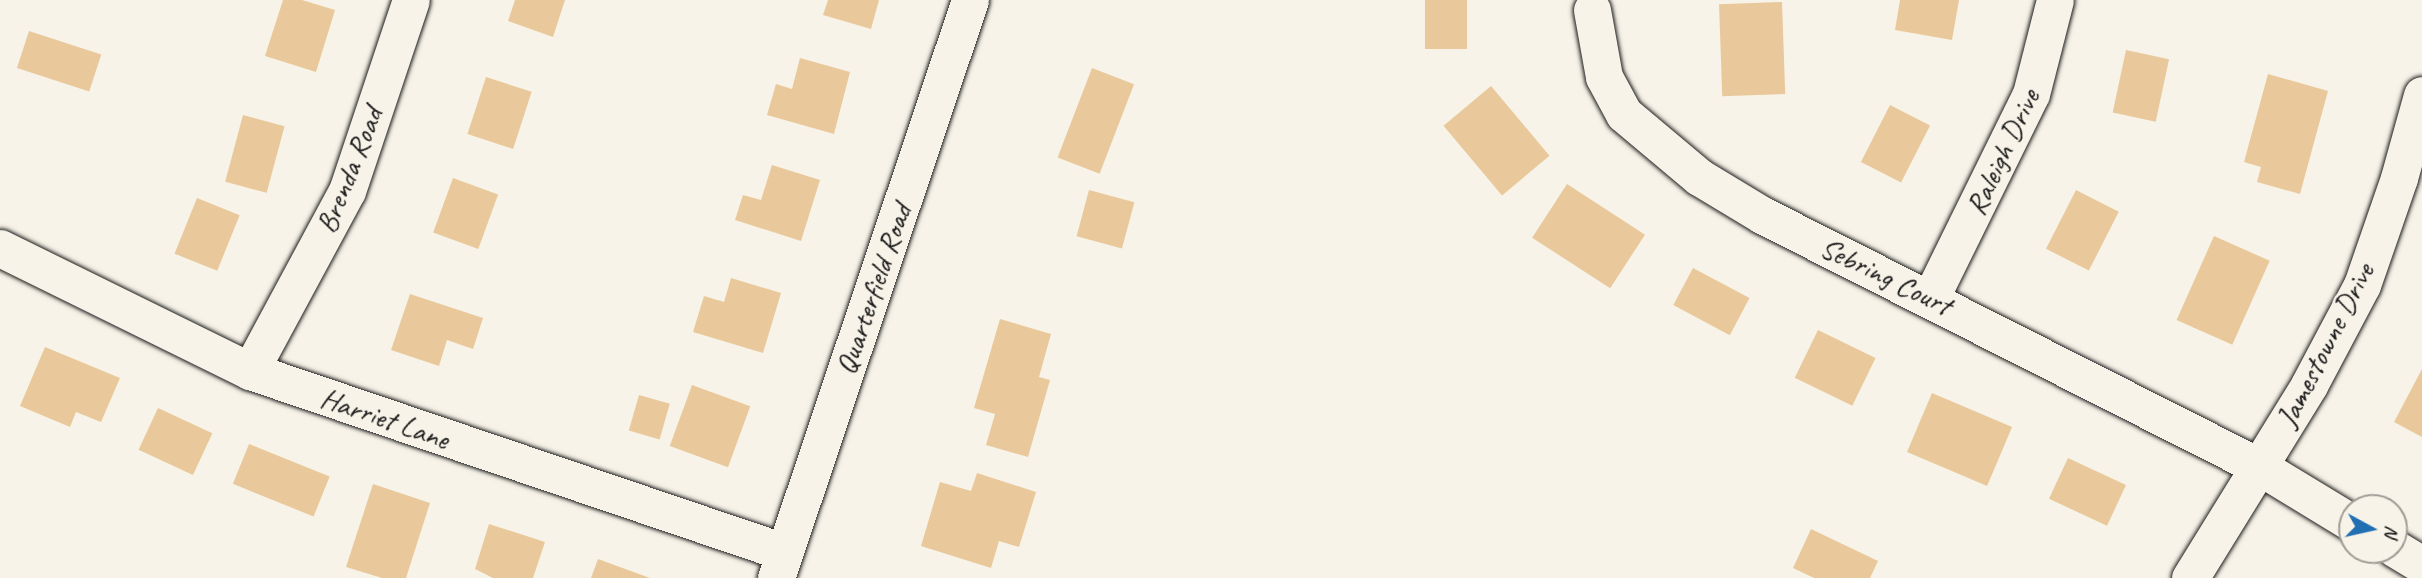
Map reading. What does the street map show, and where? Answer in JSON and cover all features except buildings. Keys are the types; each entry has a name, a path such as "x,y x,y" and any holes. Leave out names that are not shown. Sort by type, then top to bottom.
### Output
{"street":[{"name":"Brenda Road","path":"250,371 347,191 411,0"},
{"name":"Quarterfield Road","path":"780,565 970,0"},
{"name":"Raleigh Drive","path":"1931,298 2031,94 2055,0"},
{"name":"Sebring Court","path":"1592,10 1604,77 1624,114 1660,148 1762,215 1931,298 2260,467 2338,514"},
{"name":"Jamestowne Drive","path":"2190,578 2260,467 2362,285 2399,178 2422,95"},
{"name":"Harriet Lane","path":"0,248 250,371 780,565"}]}
